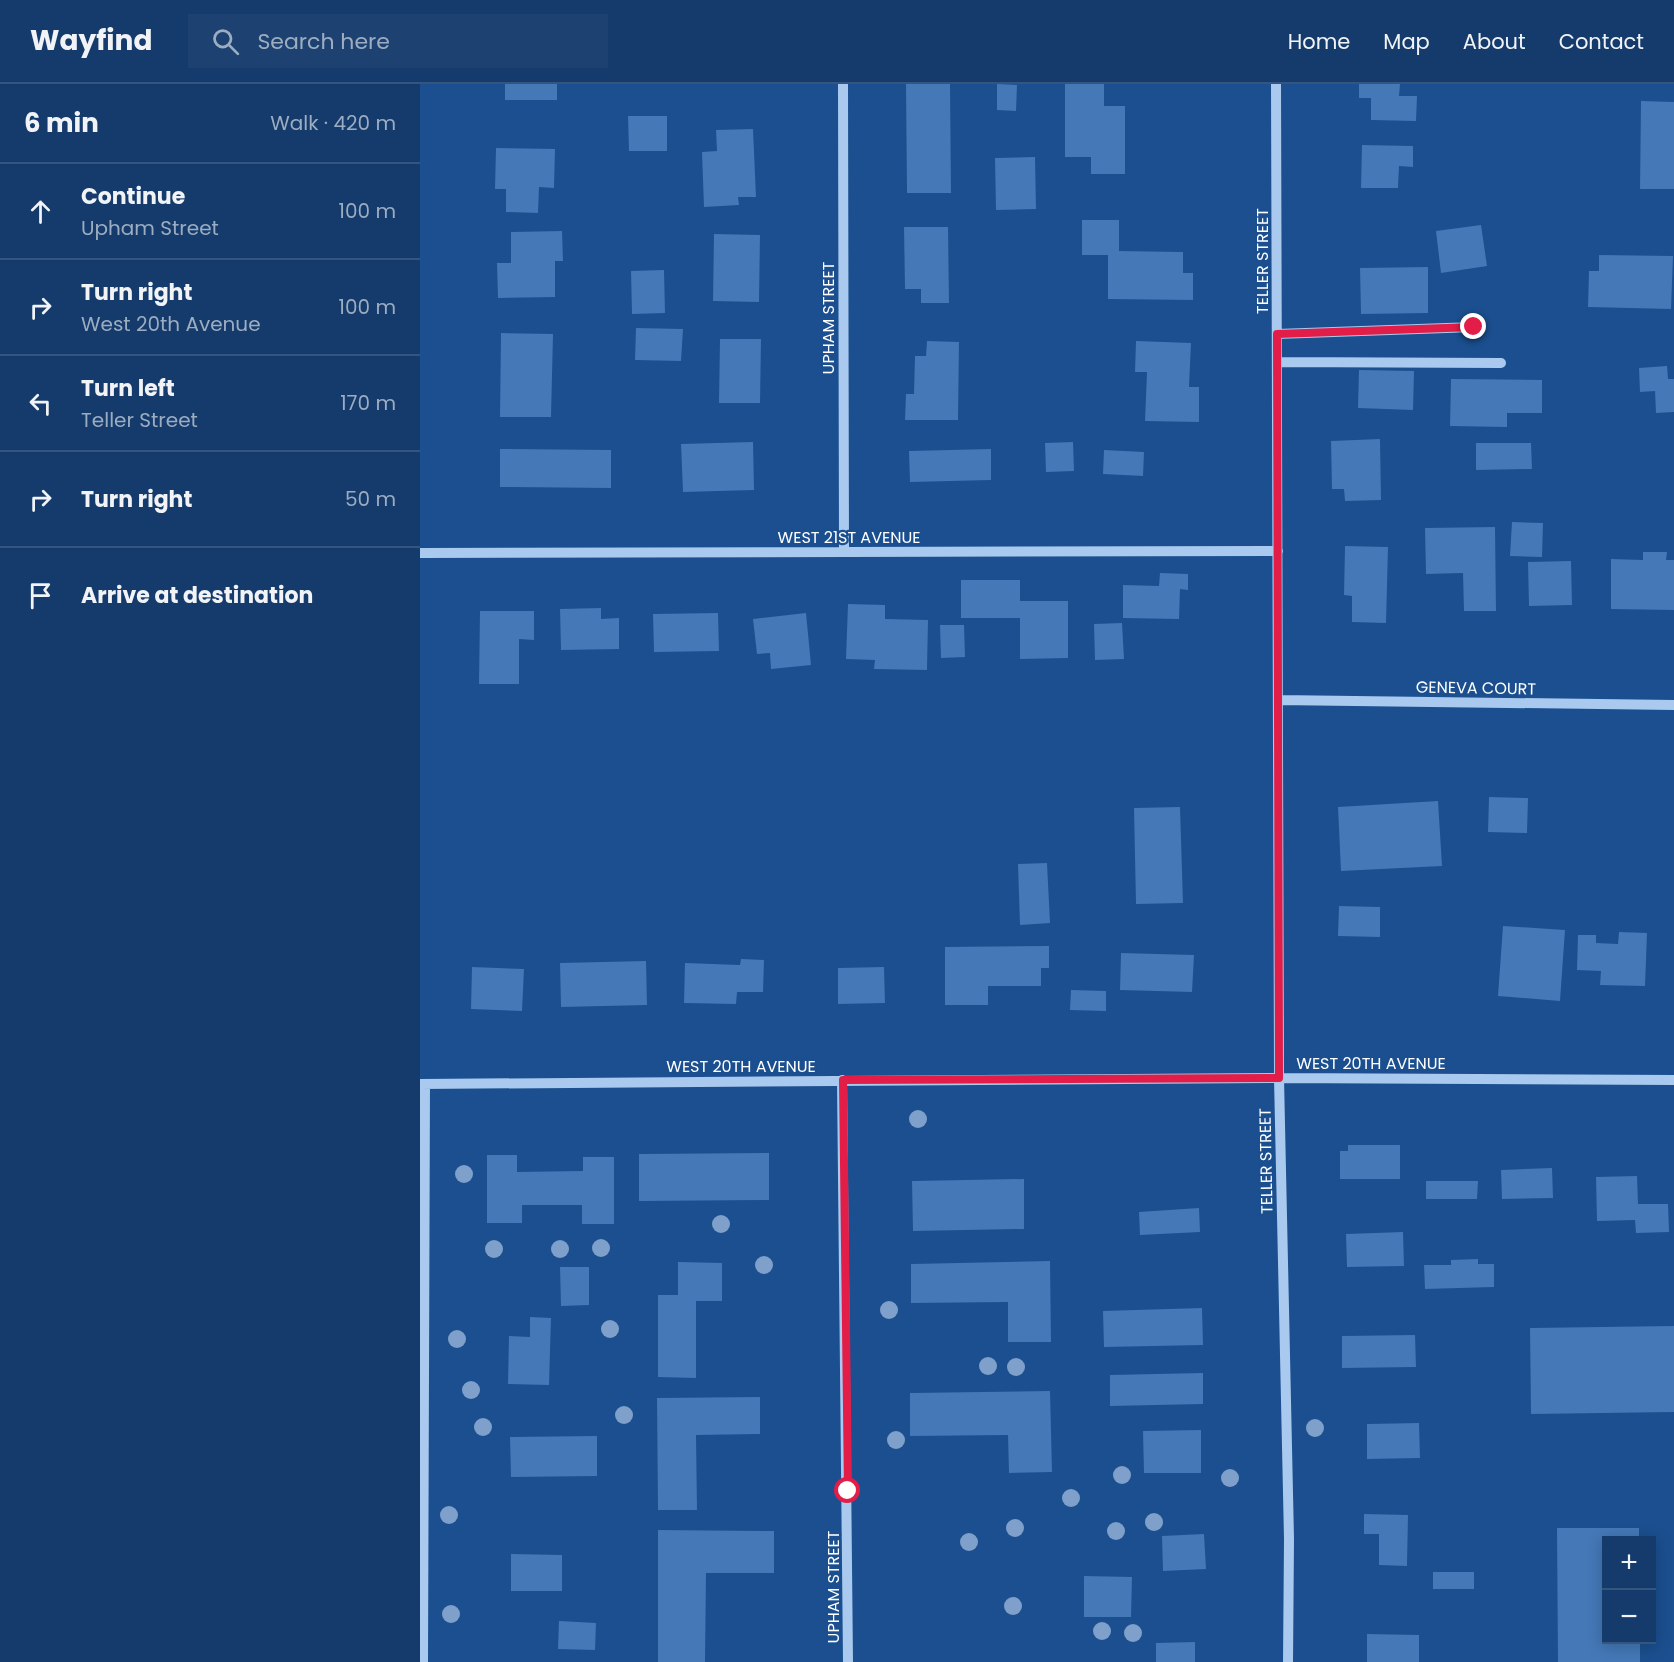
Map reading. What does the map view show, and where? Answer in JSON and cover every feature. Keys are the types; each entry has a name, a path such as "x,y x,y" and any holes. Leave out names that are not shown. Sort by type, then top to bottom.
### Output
{"street":[{"name":"UPHAM STREET","path":"843,84 844,552"},
{"name":"TELLER STREET","path":"1276,84 1279,1078 1289,1539 1288,1662"},
{"path":"1277,334 1474,327"},
{"path":"1277,362 1501,363"},
{"name":"WEST 21ST AVENUE","path":"420,553 1278,551"},
{"name":"GENEVA COURT","path":"1278,700 1674,705"},
{"name":"WEST 20TH AVENUE","path":"423,1084 1279,1078 1674,1080"},
{"name":"UPHAM STREET","path":"843,1080 848,1662"},
{"path":"423,1084 423,1662"}],"building":[{"path":"505,84 557,84 557,100 505,100"},
{"path":"906,84 950,84 951,193 907,193"},
{"path":"997,84 1017,85 1016,111 997,110"},
{"path":"1065,84 1104,84 1104,106 1125,106 1125,174 1091,174 1091,157 1065,157"},
{"path":"1359,84 1400,84 1399,96 1417,96 1416,121 1371,120 1371,98 1359,98"},
{"path":"1641,101 1674,102 1674,189 1640,189"},
{"path":"628,116 667,116 667,151 629,151"},
{"path":"753,129 756,197 738,197 739,205 704,207 702,152 717,151 716,130"},
{"path":"1362,145 1413,146 1413,167 1399,166 1398,188 1361,188"},
{"path":"496,148 555,149 554,188 539,187 538,213 506,212 506,189 495,189"},
{"path":"1035,157 1036,209 996,210 995,158"},
{"path":"1082,220 1119,220 1119,251 1183,252 1183,273 1193,273 1193,300 1108,299 1108,255 1082,255"},
{"path":"1481,225 1487,266 1441,273 1436,231"},
{"path":"904,227 948,227 949,303 921,303 921,289 905,289"},
{"path":"562,231 563,261 555,261 555,297 498,298 497,263 511,263 511,232"},
{"path":"714,234 760,235 759,302 713,301"},
{"path":"1599,255 1673,256 1671,309 1588,307 1589,271 1599,271"},
{"path":"1428,267 1428,313 1361,314 1360,268"},
{"path":"664,270 665,313 632,314 631,271"},
{"path":"636,328 683,329 681,361 635,360"},
{"path":"501,333 553,334 551,417 500,417"},
{"path":"720,339 761,339 760,403 719,403"},
{"path":"927,341 959,342 958,420 905,420 906,394 914,394 915,356 926,356"},
{"path":"1136,341 1191,343 1189,387 1199,387 1199,422 1145,421 1147,372 1135,372"},
{"path":"1667,366 1668,379 1674,379 1674,412 1656,413 1655,391 1640,392 1639,368"},
{"path":"1359,370 1414,371 1413,410 1358,408"},
{"path":"1451,379 1542,380 1542,413 1507,413 1507,427 1450,426"},
{"path":"1380,439 1381,500 1345,501 1344,489 1332,489 1331,441"},
{"path":"753,442 754,490 683,492 681,444"},
{"path":"1073,442 1074,471 1046,472 1045,443"},
{"path":"1476,443 1531,443 1532,469 1476,470"},
{"path":"500,449 611,450 611,488 500,487"},
{"path":"991,449 991,480 910,482 909,451"},
{"path":"1104,450 1144,452 1143,476 1103,474"},
{"path":"1512,522 1543,523 1542,557 1510,556"},
{"path":"1495,527 1496,611 1464,611 1463,573 1426,574 1425,528"},
{"path":"1345,546 1388,547 1386,623 1352,622 1352,596 1344,595"},
{"path":"1643,552 1667,552 1666,560 1674,560 1674,610 1611,609 1611,559 1643,560"},
{"path":"1571,561 1572,605 1529,606 1528,562"},
{"path":"1160,573 1188,574 1188,590 1180,589 1179,619 1123,618 1123,585 1159,586"},
{"path":"961,580 1020,580 1020,601 1068,601 1068,658 1020,659 1020,618 961,618"},
{"path":"848,604 885,605 885,619 928,620 927,670 874,669 875,660 846,659"},
{"path":"601,608 601,619 619,618 619,649 561,650 560,609"},
{"path":"480,611 534,611 534,640 519,639 519,684 479,684"},
{"path":"718,613 719,651 654,652 653,614"},
{"path":"806,613 811,665 771,669 770,653 757,654 753,619"},
{"path":"1122,623 1124,659 1095,660 1094,624"},
{"path":"940,625 964,625 965,657 941,658"},
{"path":"1489,797 1528,798 1527,833 1488,832"},
{"path":"1438,801 1442,866 1341,871 1338,807"},
{"path":"1180,807 1183,903 1136,904 1134,808"},
{"path":"1047,863 1050,923 1020,925 1018,864"},
{"path":"1339,906 1380,907 1380,937 1338,936"},
{"path":"1503,926 1565,930 1560,1001 1498,996"},
{"path":"1619,932 1647,933 1645,986 1600,985 1601,971 1577,970 1578,935 1596,935 1596,943 1618,944"},
{"path":"1049,946 1049,968 1041,968 1041,986 988,986 988,1005 945,1005 945,947"},
{"path":"1121,953 1194,955 1192,992 1120,990"},
{"path":"741,959 764,960 763,992 737,992 736,1004 684,1003 685,963 740,965"},
{"path":"646,961 647,1005 561,1007 560,963"},
{"path":"472,967 524,969 522,1011 471,1009"},
{"path":"884,967 885,1003 838,1004 838,968"},
{"path":"1071,990 1106,991 1106,1011 1070,1010"},
{"path":"1348,1145 1400,1145 1400,1179 1340,1179 1340,1151 1348,1151"},
{"path":"769,1153 769,1200 639,1201 639,1154"},
{"path":"487,1155 517,1155 517,1172 583,1171 583,1157 614,1157 614,1224 582,1224 582,1205 522,1205 522,1223 487,1223"},
{"path":"1552,1168 1553,1198 1502,1199 1501,1170"},
{"path":"1637,1176 1638,1204 1668,1204 1669,1232 1636,1233 1635,1220 1597,1221 1596,1177"},
{"path":"1024,1179 1024,1229 913,1231 912,1181"},
{"path":"1426,1181 1478,1181 1477,1199 1426,1199"},
{"path":"1199,1208 1200,1232 1140,1235 1139,1212"},
{"path":"1403,1232 1404,1266 1347,1267 1346,1234"},
{"path":"1478,1259 1478,1264 1494,1264 1494,1287 1425,1289 1424,1265 1451,1265 1451,1260"},
{"path":"1050,1261 1051,1342 1008,1342 1008,1302 911,1303 911,1264"},
{"path":"678,1262 722,1263 722,1301 696,1301 696,1378 658,1377 658,1295 678,1295"},
{"path":"560,1267 589,1267 589,1305 561,1306"},
{"path":"1202,1308 1203,1345 1104,1347 1103,1311"},
{"path":"530,1317 551,1318 549,1385 508,1384 509,1336 530,1337"},
{"path":"1674,1326 1674,1412 1531,1414 1530,1328"},
{"path":"1415,1335 1416,1367 1342,1368 1342,1336"},
{"path":"1203,1373 1203,1404 1110,1406 1110,1375"},
{"path":"1050,1391 1052,1472 1009,1473 1008,1435 910,1436 910,1393"},
{"path":"760,1397 760,1434 696,1435 697,1510 658,1510 657,1398"},
{"path":"1419,1423 1420,1458 1367,1459 1367,1424"},
{"path":"1201,1430 1201,1473 1144,1473 1143,1431"},
{"path":"597,1436 597,1476 511,1477 510,1437"},
{"path":"1364,1514 1408,1515 1407,1566 1379,1565 1379,1534 1364,1534"},
{"path":"1557,1528 1639,1528 1639,1536 1602,1536 1602,1644 1640,1644 1640,1662 1558,1662"},
{"path":"658,1530 774,1531 774,1573 706,1573 705,1662 658,1662"},
{"path":"1204,1534 1206,1569 1163,1571 1162,1536"},
{"path":"511,1554 562,1555 562,1591 511,1591"},
{"path":"1433,1572 1474,1572 1474,1589 1433,1589"},
{"path":"1084,1576 1132,1577 1131,1617 1084,1617"},
{"path":"559,1621 596,1623 595,1650 558,1649"},
{"path":"1367,1634 1419,1635 1419,1662 1367,1662"},
{"path":"1195,1642 1195,1662 1156,1662 1156,1643"}],"route":[{"path":"848,1491 843,1080 1279,1078 1277,334 1474,327"}]}
